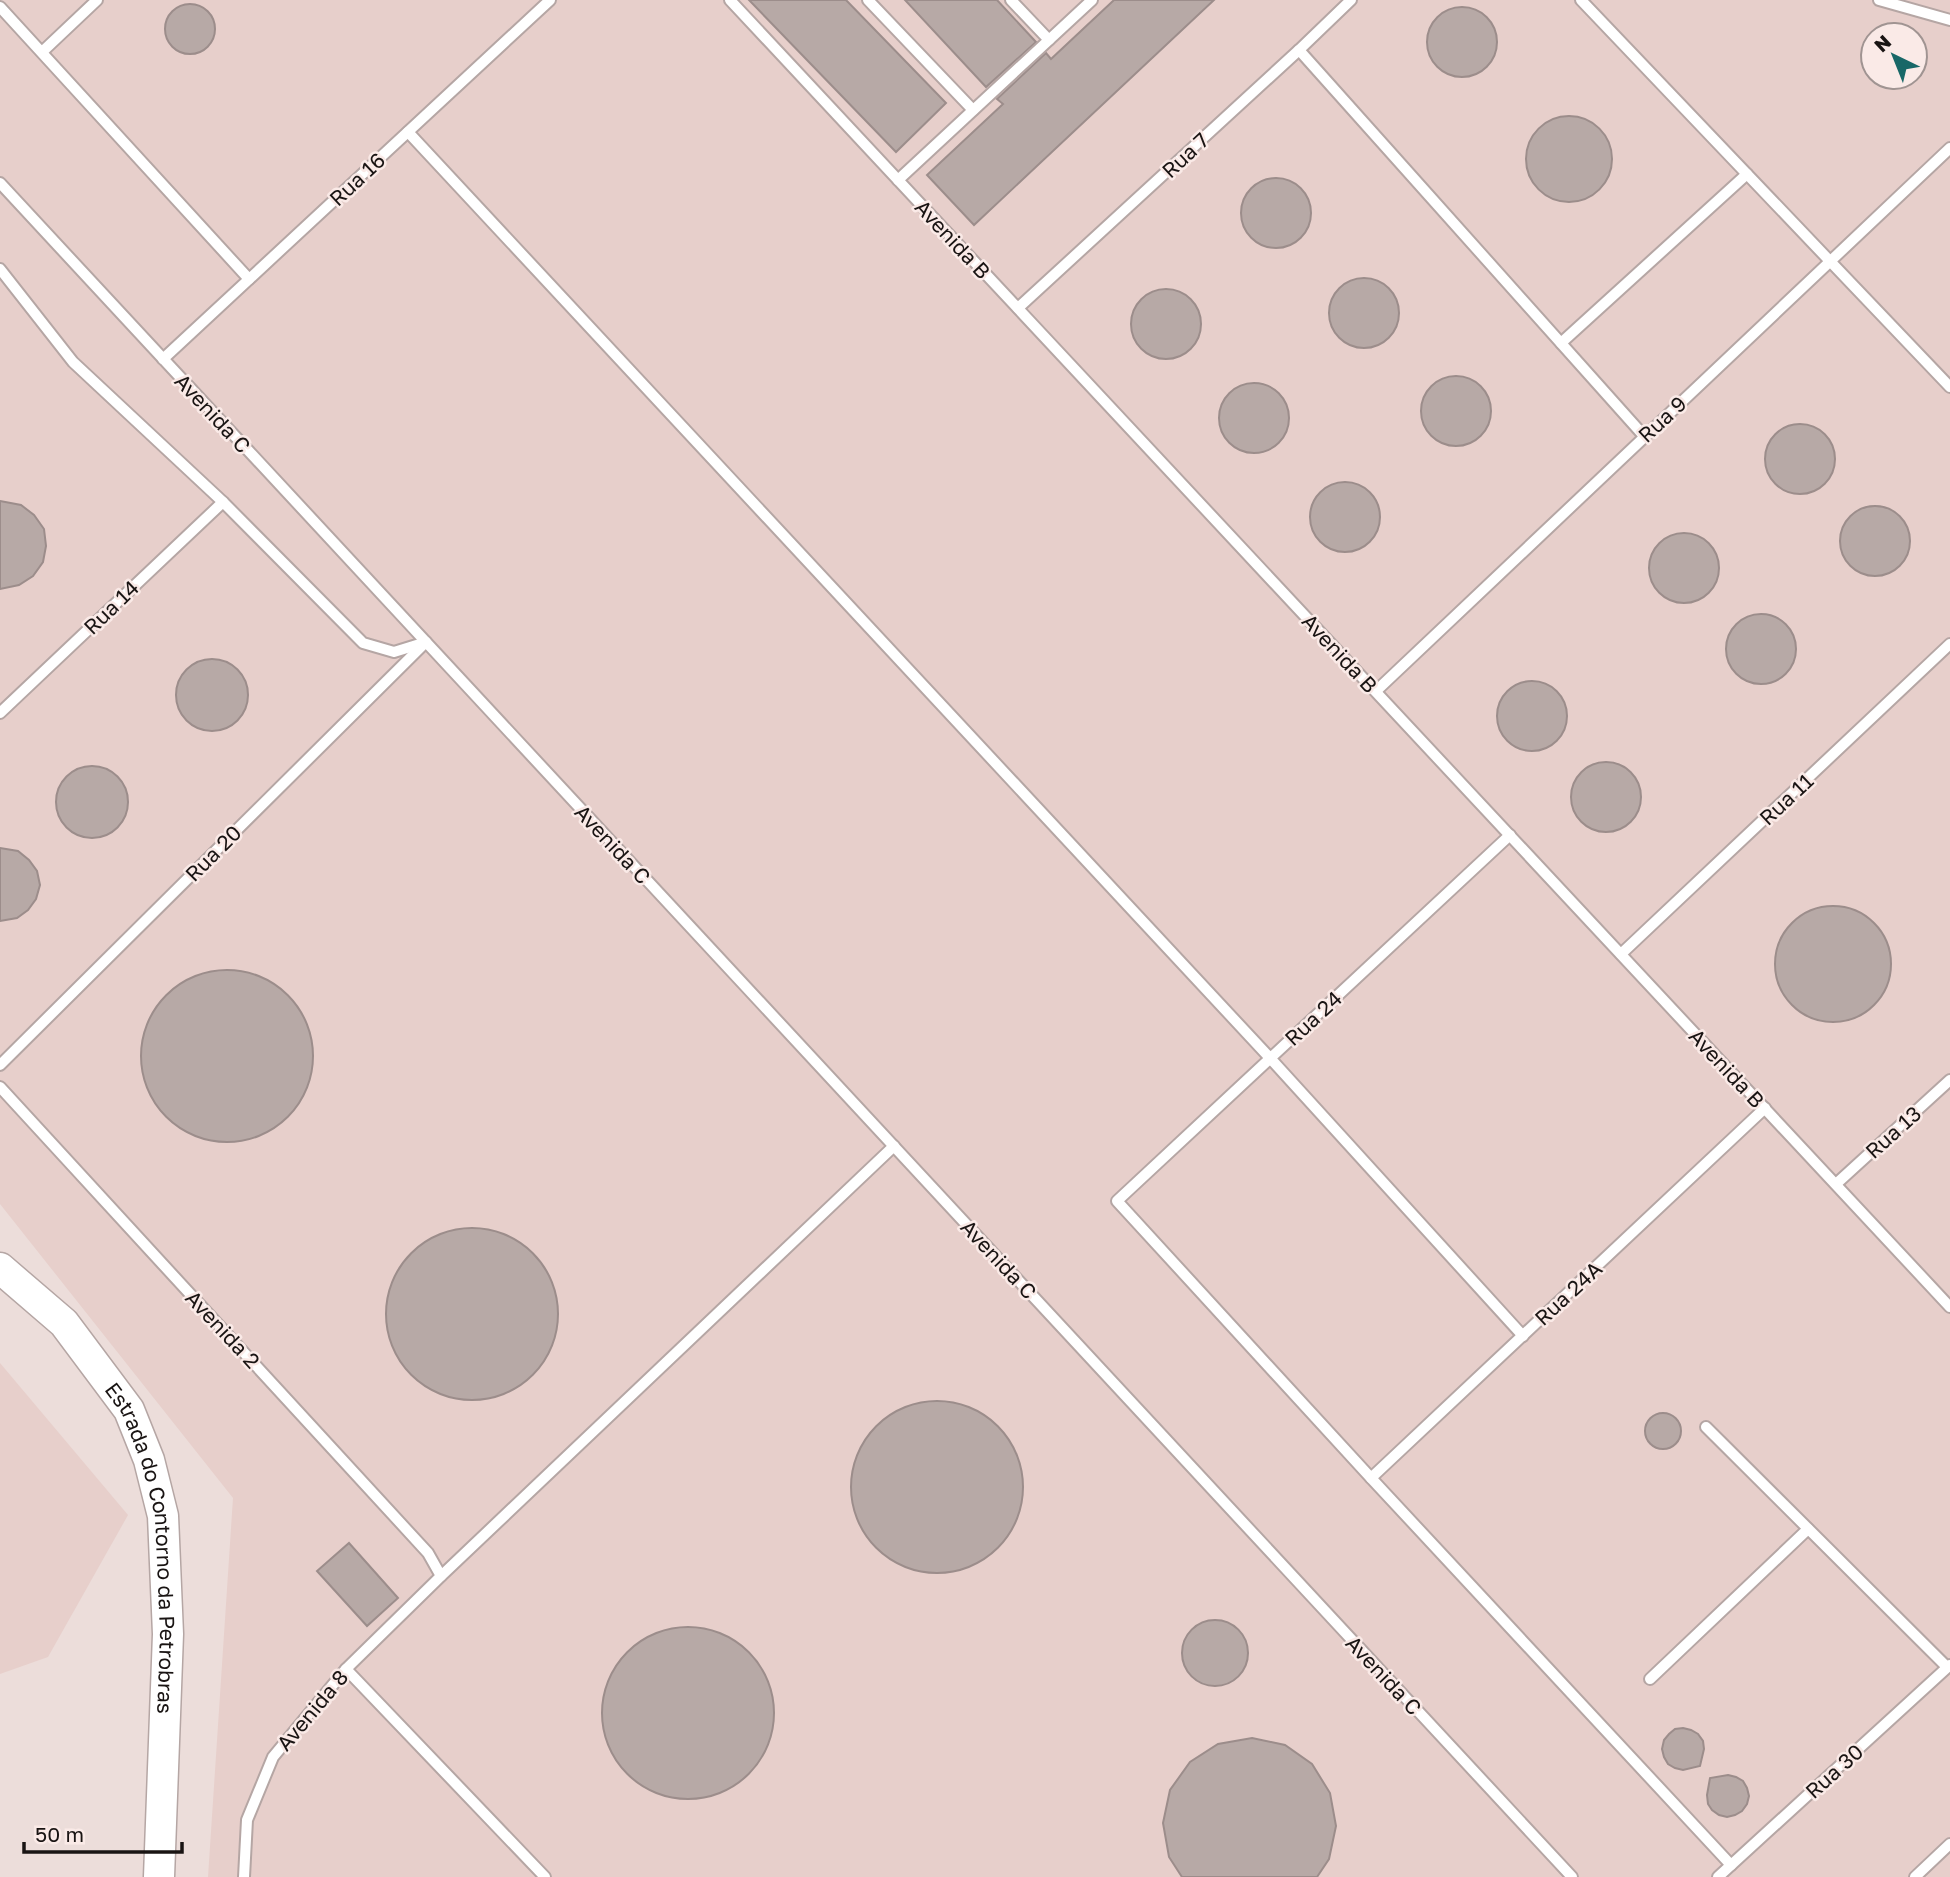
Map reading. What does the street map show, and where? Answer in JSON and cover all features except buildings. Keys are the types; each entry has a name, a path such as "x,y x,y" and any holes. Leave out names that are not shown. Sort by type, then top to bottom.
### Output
{"main road":[{"name":"Estrada do Contorno da Petrobras","path":"0,1268 65,1323 129,1410 149,1460 163,1516 168,1634 159,1877"}],"lane":[{"path":"42,52 97,0"},
{"name":"Rua 16","path":"163,359 550,0"},
{"name":"Avenida B","path":"730,0 1950,1307"},
{"path":"868,0 973,110"},
{"path":"1010,0 1049,40"},
{"path":"898,180 1092,0"},
{"name":"Rua 7","path":"1018,308 1351,0"},
{"path":"1581,0 1950,387"},
{"path":"1879,0 1950,20"},
{"path":"0,7 249,279"},
{"path":"1299,50 1644,436"},
{"path":"408,132 1270,1058 1523,1336"},
{"name":"Rua 9","path":"1376,691 1950,149"},
{"path":"1561,343 1748,174"},
{"name":"Avenida C","path":"0,183 1572,1877"},
{"path":"0,270 74,362 223,502 363,643 394,652 426,642"},
{"name":"Rua 14","path":"0,713 223,502"},
{"name":"Rua 20","path":"0,1065 426,642"},
{"name":"Rua 11","path":"1621,954 1950,644"},
{"name":"Rua 24","path":"1371,1478 1117,1201 1510,835"},
{"name":"Rua 13","path":"1836,1184 1950,1080"},
{"name":"Avenida 2","path":"0,1087 428,1553 441,1576"},
{"name":"Rua 24A","path":"1371,1478 1765,1108"},
{"name":"Avenida 8","path":"244,1877 247,1820 273,1756 346,1668 894,1146"},
{"path":"1706,1427 1948,1666"},
{"path":"1371,1478 1731,1865"},
{"path":"1650,1679 1808,1529"},
{"name":"Rua 30","path":"1718,1877 1948,1666"},
{"path":"346,1668 545,1877"},
{"path":"1915,1877 1950,1844"}],"shaded area":[{"path":"0,0 1950,0 1950,1877 208,1877 233,1498 0,1204"},
{"path":"0,1363 128,1515 48,1657 0,1674"}]}
